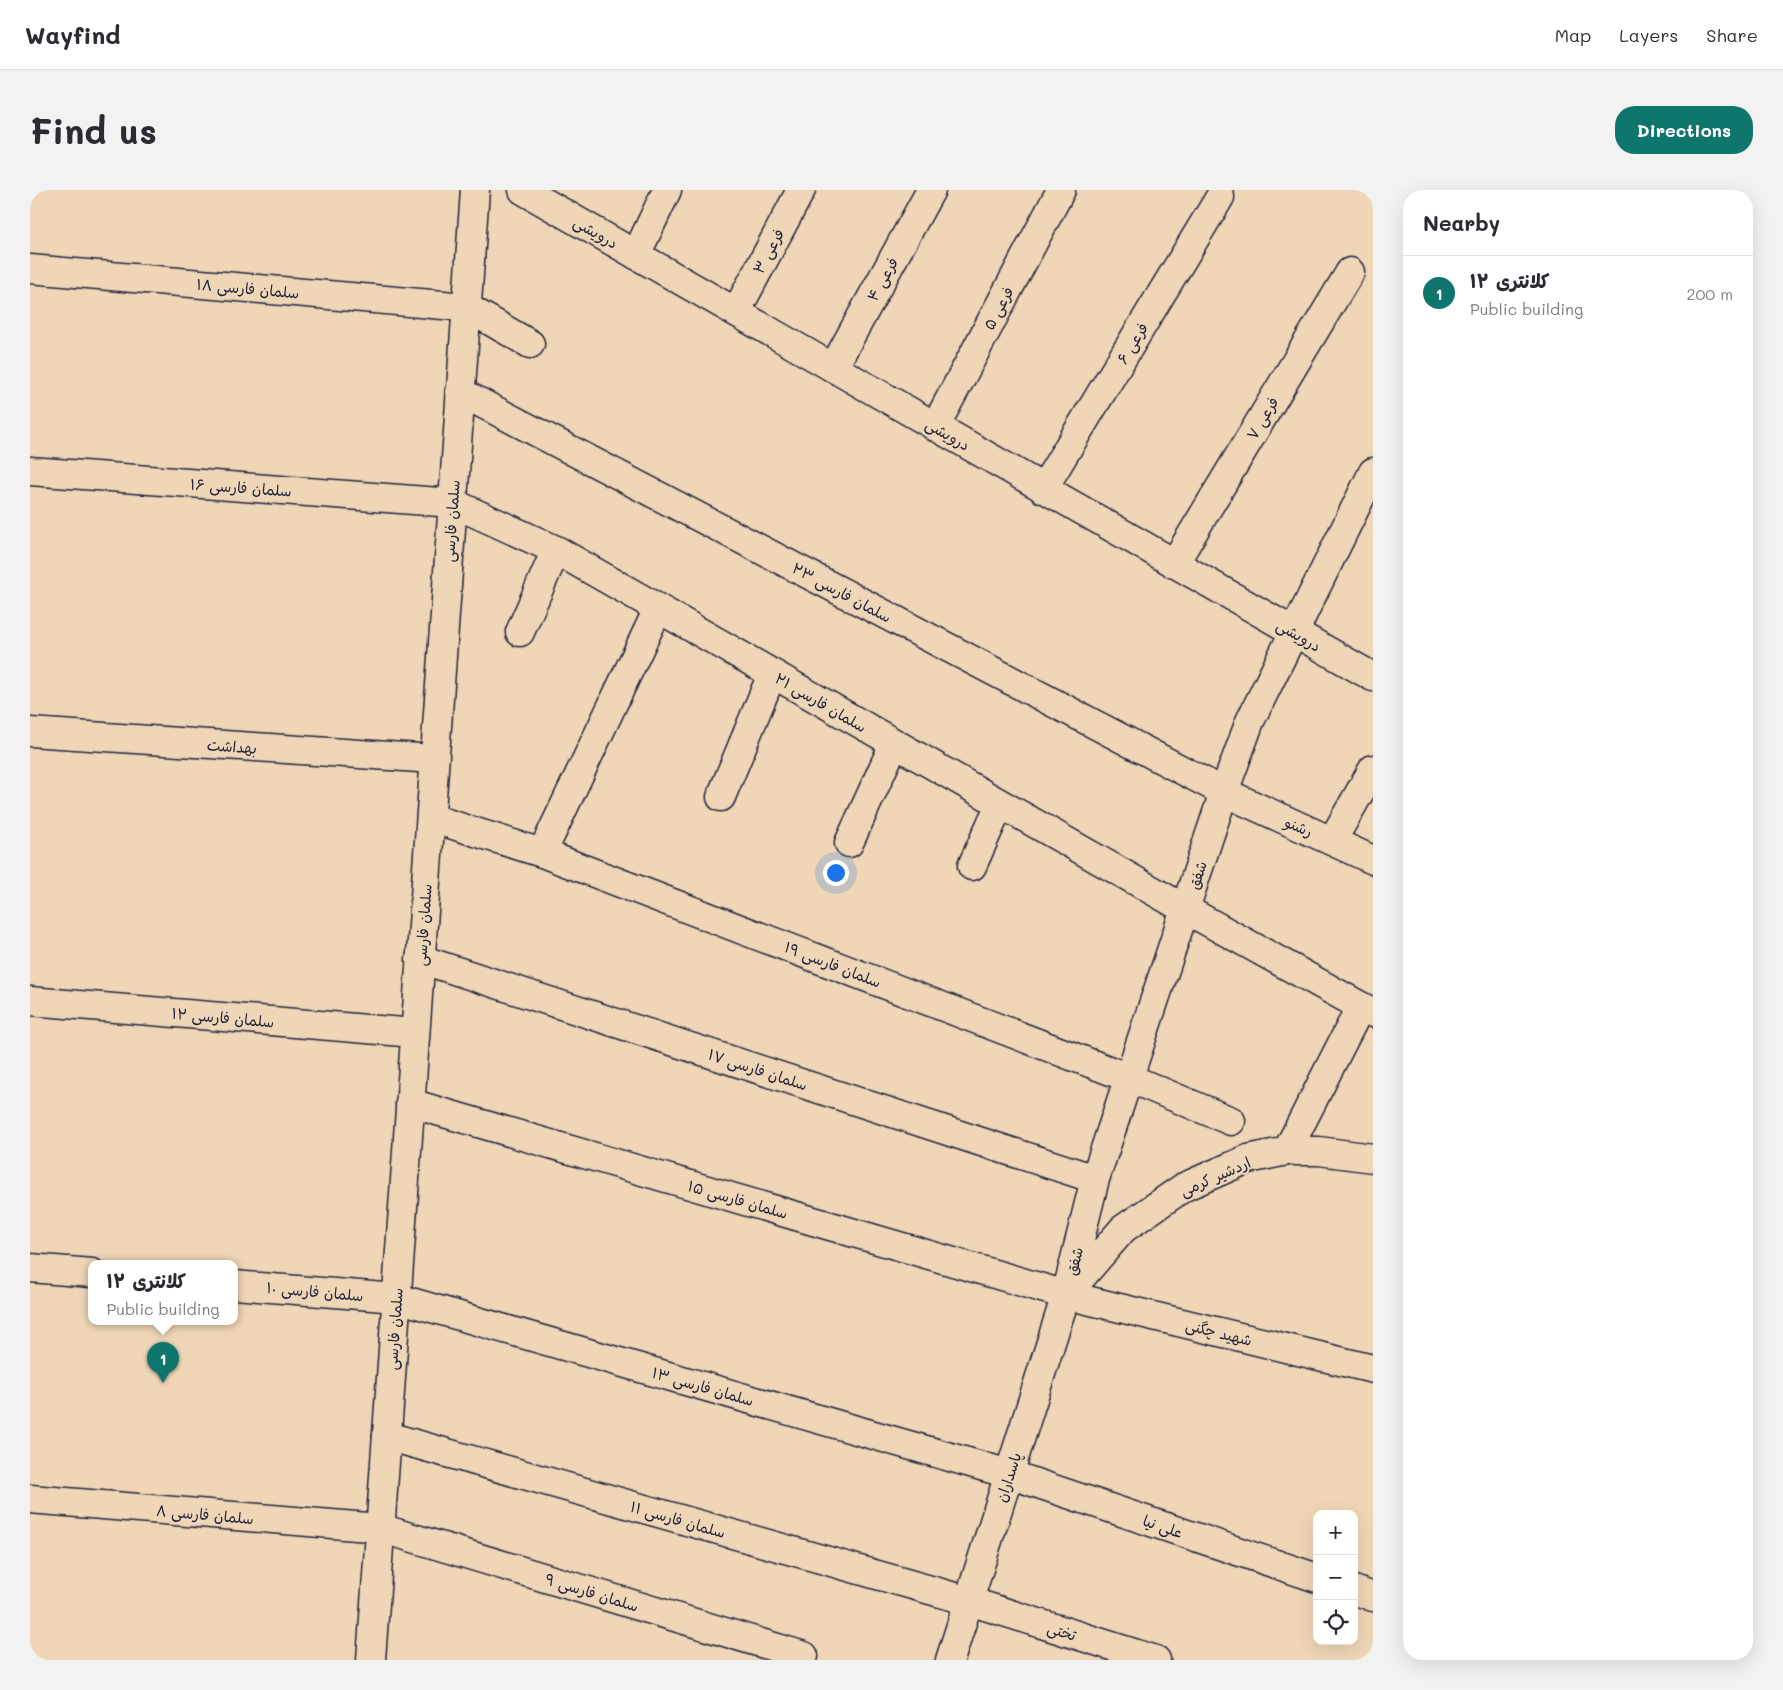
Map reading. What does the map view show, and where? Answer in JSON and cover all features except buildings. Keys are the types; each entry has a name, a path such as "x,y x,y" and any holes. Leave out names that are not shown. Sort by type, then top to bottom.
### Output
{"street":[{"name":"سلمان فارسی","path":"371,1660 475,190"},
{"path":"636,255 667,190"},
{"name":"فرعی ۳","path":"736,312 801,190"},
{"name":"فرعی ۴","path":"833,368 931,190"},
{"name":"فرعی ۵","path":"935,427 1061,190"},
{"name":"درویشی","path":"536,193 636,255 1373,677"},
{"name":"فرعی ۶","path":"1043,489 1220,197"},
{"name":"سلمان فارسی ۱۸","path":"30,269 466,307"},
{"name":"فرعی ۷","path":"1174,564 1350,272"},
{"path":"466,307 530,344"},
{"name":"سلمان فارسی ۲۳","path":"460,392 1224,792"},
{"name":"سلمان فارسی ۱۶","path":"30,471 453,502"},
{"name":"شفق","path":"1066,1295 1095,1178 1224,792 1250,721 1373,472"},
{"name":"سلمان فارسی ۲۱","path":"453,502 556,550 894,744 1367,1010"},
{"path":"520,632 556,550"},
{"path":"542,853 658,609"},
{"path":"721,797 772,674"},
{"name":"بهداشت","path":"30,732 434,759"},
{"path":"849,843 894,744"},
{"path":"1332,841 1373,769"},
{"name":"رشنو","path":"1224,792 1373,860"},
{"path":"972,866 1000,804"},
{"name":"سلمان فارسی ۱۹","path":"430,818 542,853 1129,1078 1231,1121"},
{"name":"سلمان فارسی ۱۷","path":"420,959 1095,1178"},
{"name":"سلمان فارسی ۱۲","path":"30,1001 415,1033"},
{"path":"1287,1151 1367,1010"},
{"name":"سلمان فارسی ۱۵","path":"410,1103 1066,1295"},
{"name":"اردشیر کرمی","path":"1066,1295 1123,1229 1184,1187 1248,1160 1287,1151 1319,1151 1373,1158"},
{"path":"30,1268 88,1273"},
{"name":"سلمان فارسی ۱۰","path":"238,1285 397,1298"},
{"name":"شهید چگنی","path":"1066,1295 1373,1370"},
{"name":"پاسداران","path":"950,1660 1066,1295"},
{"name":"سلمان فارسی ۱۳","path":"397,1298 1010,1474"},
{"name":"سلمان فارسی ۱۱","path":"387,1436 969,1602"},
{"name":"علی نیا","path":"1010,1474 1313,1577"},
{"name":"سلمان فارسی ۸","path":"30,1499 380,1528"},
{"name":"سلمان فارسی ۹","path":"380,1528 804,1656"},
{"path":"1358,1591 1373,1597"},
{"name":"تختی","path":"969,1602 1156,1660"}],"place":[{"name":"کلانتری ۱۲","path":"163,1383"}]}
